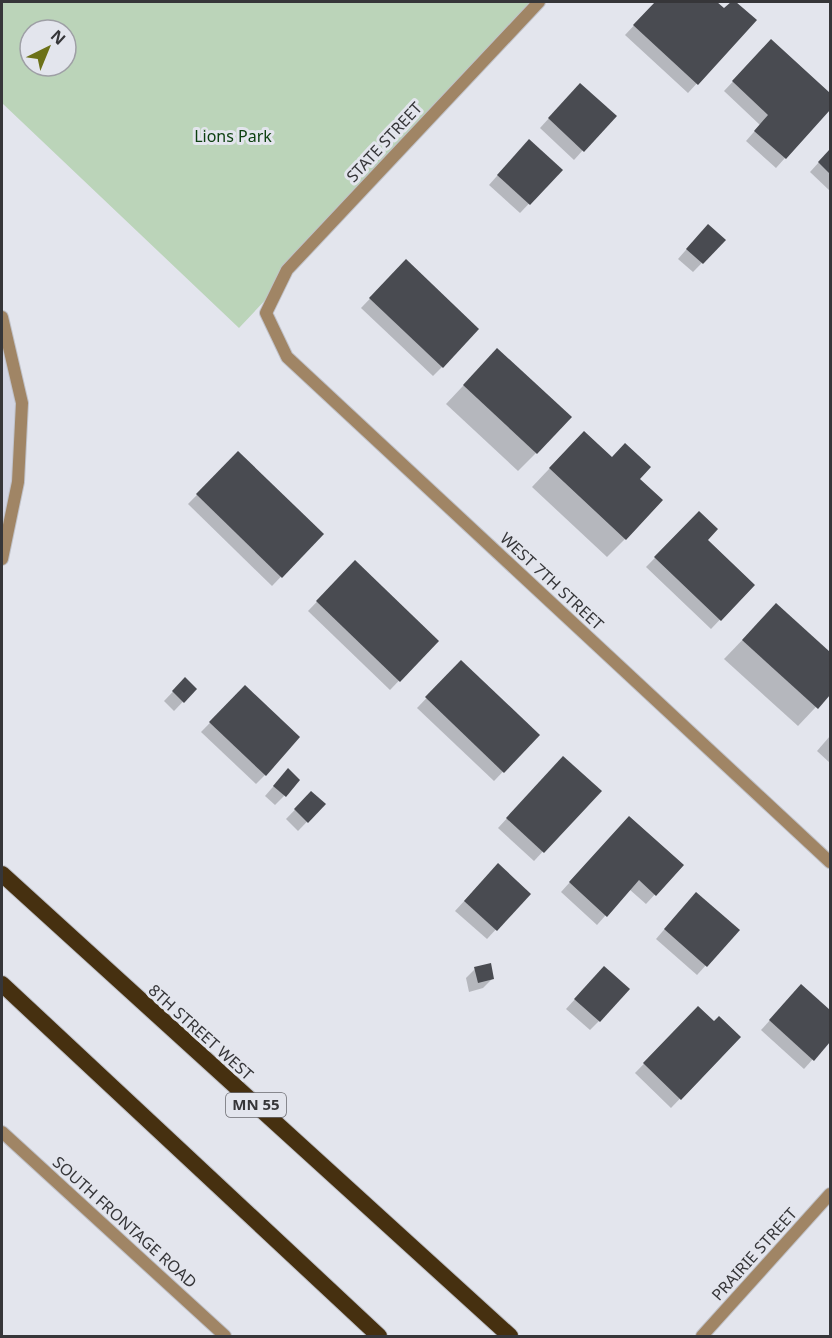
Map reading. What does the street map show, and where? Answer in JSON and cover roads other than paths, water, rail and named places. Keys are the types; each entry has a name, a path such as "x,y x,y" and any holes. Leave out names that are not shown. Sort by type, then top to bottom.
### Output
{"highway":[{"name":"8TH STREET WEST","path":"2,874 510,1336"},
{"path":"2,984 379,1336"}],"street":[{"name":"STATE STREET","path":"266,313 287,270 539,2"},
{"name":"WEST 7TH STREET","path":"266,313 287,357 831,862"},
{"path":"2,317 22,403 18,482 2,559"},
{"name":"SOUTH FRONTAGE ROAD","path":"2,1132 225,1336"},
{"name":"PRAIRIE STREET","path":"702,1336 831,1194"}],"park label":[{"name":"Lions Park","path":"233,136"}]}
